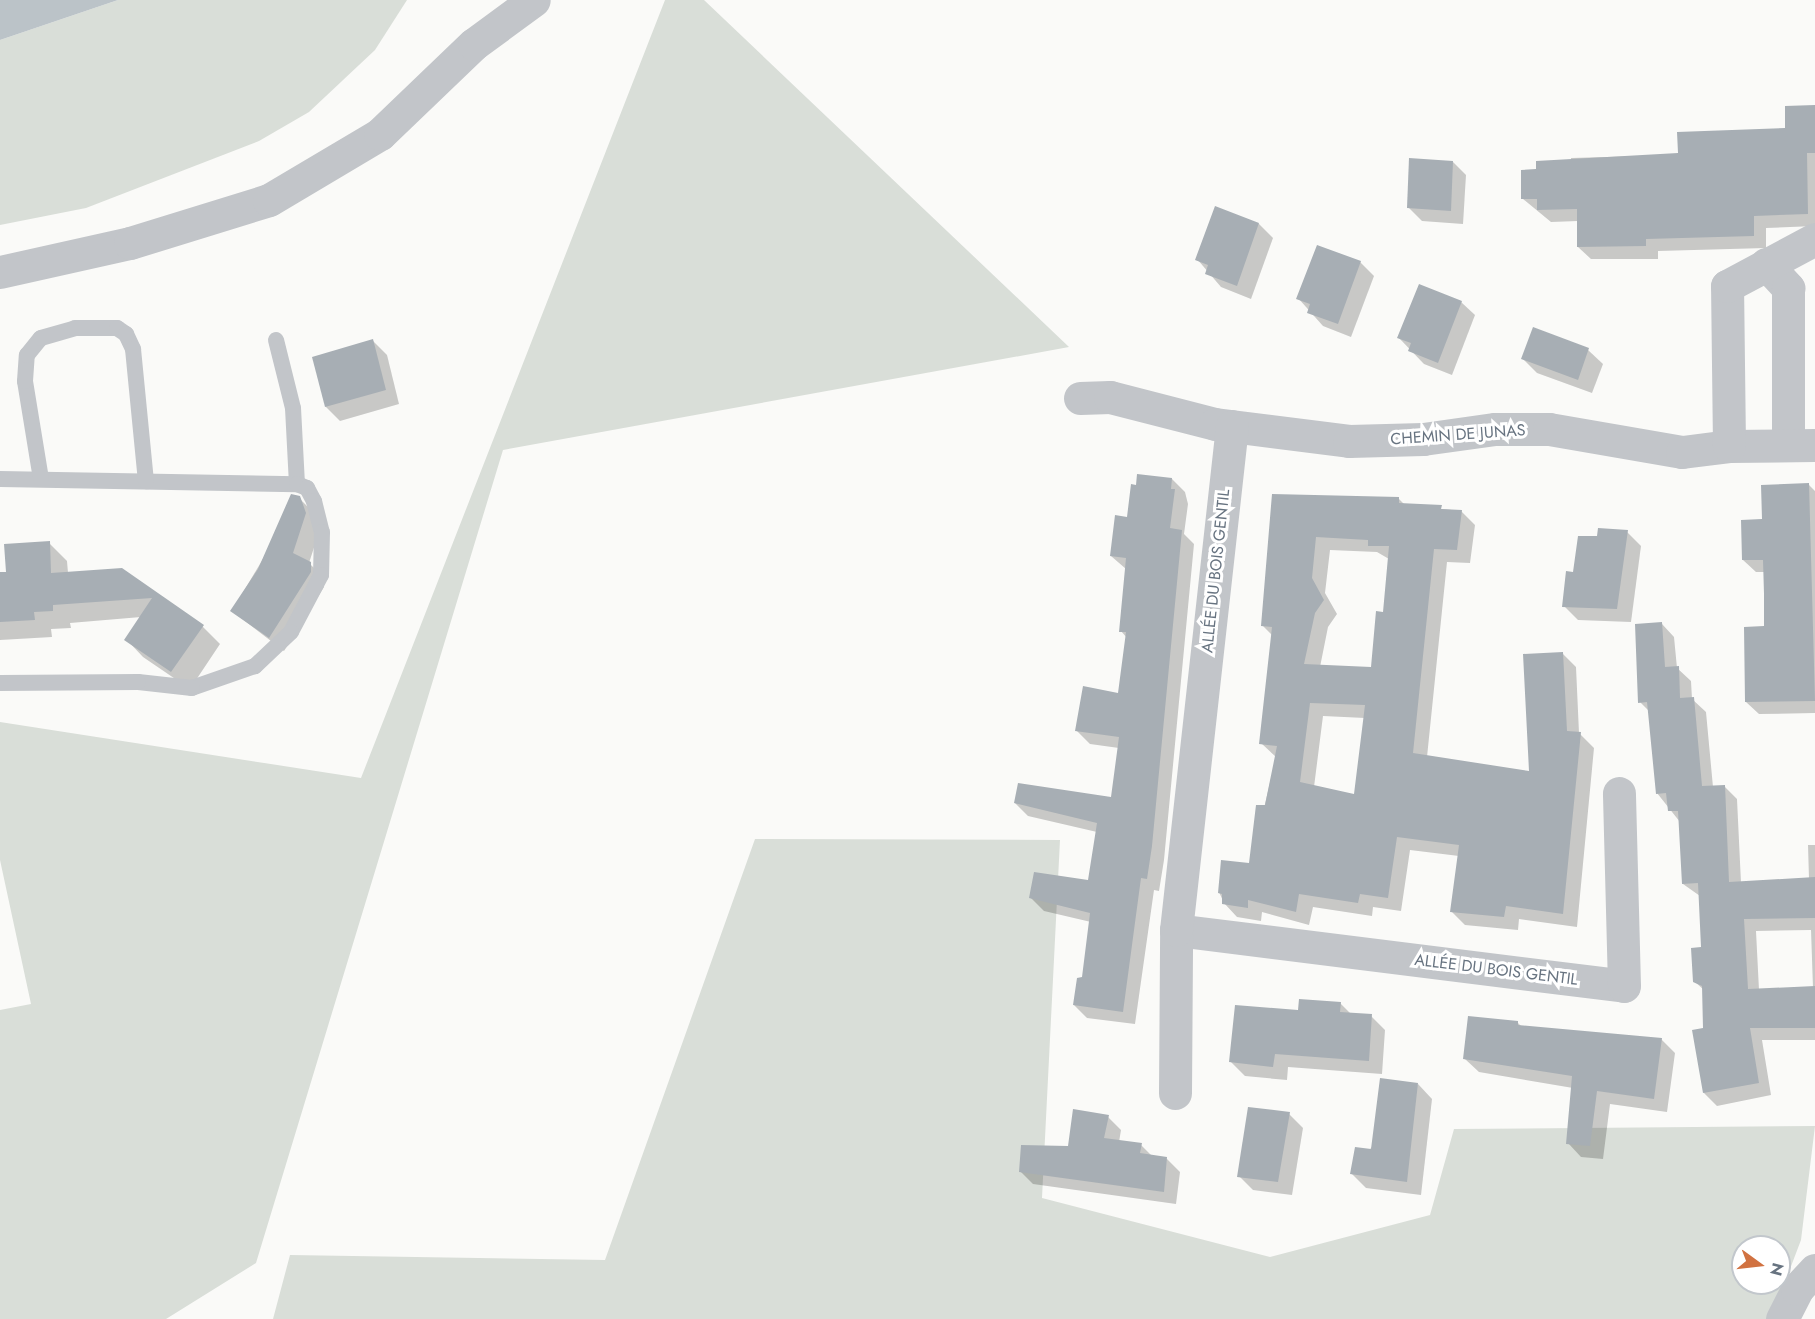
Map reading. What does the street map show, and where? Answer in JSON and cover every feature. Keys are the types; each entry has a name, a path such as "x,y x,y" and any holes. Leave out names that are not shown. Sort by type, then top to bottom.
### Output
{"street":[{"path":"0,272 130,243 269,200 380,134 474,44 534,0"},
{"path":"1729,446 1727,286 1815,239"},
{"path":"1766,264 1788,288 1801,445"},
{"name":"CHEMIN DE JUNAS","path":"1080,398 1110,397 1232,426 1349,441 1423,439 1495,429 1539,429 1682,452 1729,446 1801,445"},
{"name":"ALLÉE DU BOIS GENTIL","path":"1175,1093 1176,930 1232,426"},
{"name":"ALLÉE DU BOIS GENTIL","path":"1176,930 1624,986 1619,793"},
{"path":"1782,1319 1797,1289 1815,1270"}],"lane":[{"path":"41,479 25,381 27,355 41,338 75,328 117,328 126,334 133,349 146,481"},
{"path":"276,340 293,408 297,484"},
{"path":"0,479 297,484 307,488 314,501 322,532 321,575 291,632 255,666 192,688 138,682 0,683"}],"shaded area":[{"path":"0,0 118,0 0,40"},
{"path":"118,0 407,0 375,50 309,112 259,141 86,208 0,225 0,40"},
{"path":"665,0 704,0 1069,347 503,450 256,1263 166,1319 0,1319 0,1010 31,1004 0,860 0,722 361,778"},
{"path":"755,839 1060,840 1042,1198 1270,1257 1430,1215 1454,1129 1815,1126 1801,1240 1791,1266 1791,1235 1731,1235 1731,1295 1780,1295 1771,1319 273,1319 290,1255 605,1260"}],"building":[{"path":"1815,105 1815,153 1807,153 1808,214 1754,216 1754,236 1646,239 1646,246 1577,247 1577,209 1537,210 1537,199 1521,199 1521,170 1536,169 1536,161 1678,153 1677,132 1785,128 1785,106"},
{"path":"1409,158 1453,161 1451,211 1407,208"},
{"path":"1215,206 1259,223 1237,286 1205,274 1208,265 1195,260"},
{"path":"1317,245 1361,261 1338,324 1307,313 1310,304 1296,299"},
{"path":"1419,284 1462,301 1438,363 1408,351 1411,343 1397,338"},
{"path":"1533,327 1589,348 1578,380 1521,359"},
{"path":"373,339 386,390 325,407 312,357"},
{"path":"1137,474 1172,478 1171,489 1175,489 1170,528 1182,530 1152,846 1147,879 1141,878 1123,1012 1073,1005 1077,978 1082,977 1090,913 1029,898 1034,872 1088,880 1097,823 1014,803 1018,783 1111,797 1119,737 1075,731 1083,686 1118,693 1126,632 1119,632 1126,558 1110,556 1115,515 1127,517 1131,484 1136,485"},
{"path":"1809,483 1815,701 1745,702 1744,627 1764,626 1764,594 1763,560 1742,560 1741,520 1762,519 1761,485"},
{"path":"291,494 300,496 306,513 293,553 311,562 311,572 269,638 230,611 258,569"},
{"path":"1272,494 1399,497 1399,503 1442,505 1441,509 1462,510 1457,550 1434,549 1413,753 1529,771 1523,654 1563,652 1567,731 1581,732 1563,914 1506,906 1504,917 1450,912 1459,845 1397,837 1388,898 1360,894 1358,903 1299,894 1296,912 1248,900 1248,908 1222,904 1222,894 1218,893 1221,860 1249,863 1256,805 1265,805 1277,746 1259,744 1272,627 1261,626","holes":["1316,537 1368,540 1368,546 1389,546 1383,612 1376,611 1371,667 1304,664 1315,613 1324,600 1312,578","1310,703 1365,705 1354,794 1300,782"]},
{"path":"1598,528 1628,530 1617,609 1562,607 1566,571 1573,572 1578,536 1597,536"},
{"path":"50,541 51,573 122,568 204,625 171,672 124,640 152,598 53,605 53,611 34,612 35,620 0,622 0,572 6,572 4,544"},
{"path":"1662,622 1665,667 1679,666 1680,698 1694,697 1702,786 1725,785 1729,882 1815,877 1815,918 1744,919 1748,989 1815,986 1815,1028 1750,1028 1759,1083 1703,1093 1692,1030 1703,1028 1702,986 1693,982 1691,948 1701,947 1698,883 1682,884 1678,811 1668,811 1666,793 1656,794 1647,702 1638,703 1635,624"},
{"path":"1299,999 1341,1002 1340,1012 1372,1014 1369,1061 1275,1054 1273,1067 1229,1062 1235,1005 1298,1010"},
{"path":"1468,1016 1518,1021 1518,1025 1662,1038 1654,1099 1597,1091 1590,1146 1566,1144 1572,1076 1463,1059"},
{"path":"1380,1078 1418,1083 1407,1182 1350,1174 1355,1147 1371,1149"},
{"path":"1248,1107 1290,1112 1278,1182 1237,1177"},
{"path":"1073,1109 1109,1115 1104,1138 1142,1143 1140,1153 1167,1157 1164,1192 1019,1172 1021,1145 1068,1146"}]}
